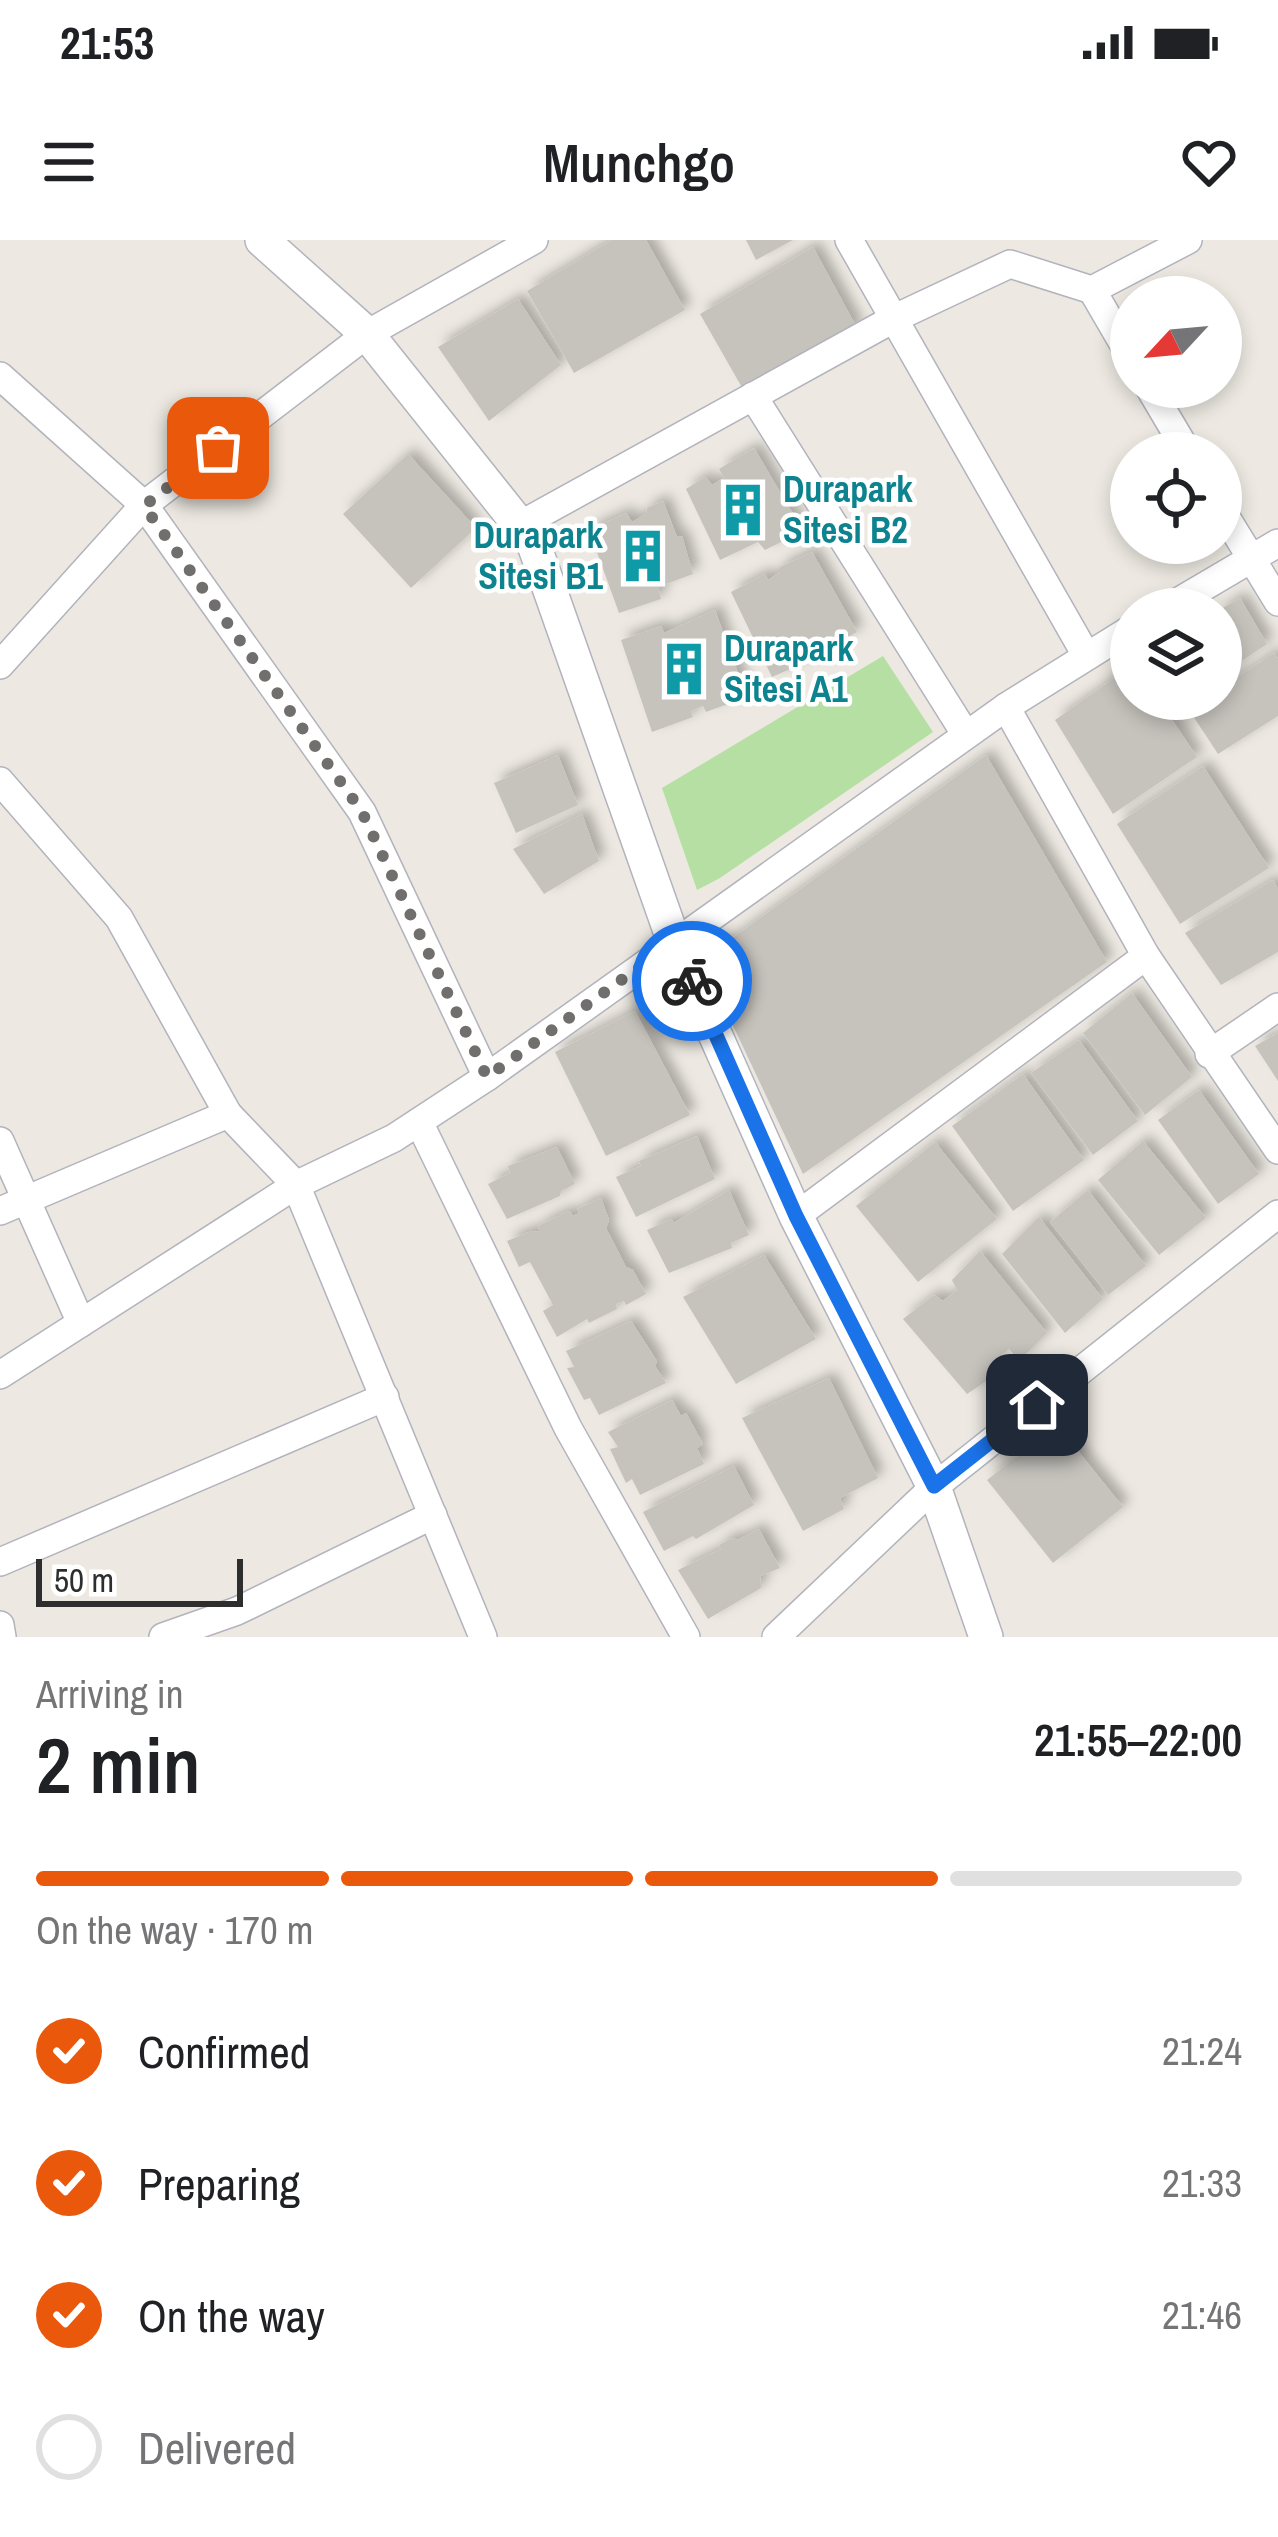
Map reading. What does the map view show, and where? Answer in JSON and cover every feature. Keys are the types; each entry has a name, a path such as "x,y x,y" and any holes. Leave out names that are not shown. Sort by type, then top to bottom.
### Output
{"street":[{"path":"262,240 367,334 533,542 674,942 796,1216 934,1486 986,1637"},
{"path":"0,665 144,506 367,334 534,240"},
{"path":"849,240 1086,655"},
{"path":"1092,290 1188,240"},
{"path":"520,526 895,318 1010,264 1092,290 1110,321"},
{"path":"0,376 144,506 362,812 487,1077"},
{"path":"752,396 966,735"},
{"path":"1202,588 1278,543"},
{"path":"1242,545 1278,602"},
{"path":"0,1376 296,1185 419,1122 487,1077 1006,707 1110,641"},
{"path":"1006,707 1146,956 1278,1150"},
{"path":"0,781 119,918 227,1114 296,1185 483,1637"},
{"path":"796,1216 1146,956"},
{"path":"1209,1054 1278,1007"},
{"path":"13,1206 227,1114"},
{"path":"419,1122 568,1428 686,1637"},
{"path":"0,1141 13,1206 81,1323"},
{"path":"776,1637 934,1486 1278,1214"},
{"path":"0,1562 385,1397"},
{"path":"163,1637 240,1624 433,1515"},
{"path":"0,1625 2,1637"}],"green space":[{"path":"883,656 933,732 697,890 662,788"}],"building":[{"path":"612,240 646,240 685,310 574,373 527,291"},
{"path":"746,240 793,240 756,260"},
{"path":"813,247 858,330 744,391 700,314"},
{"path":"518,299 561,365 489,421 438,347"},
{"name":"Durapark Sitesi B2","path":"754,448 803,531 765,550 758,542 720,560 686,489 705,477 712,485 724,478 719,469"},
{"path":"408,454 476,528 411,588 343,514"},
{"name":"Durapark Sitesi B1","path":"663,501 677,537 682,536 693,574 658,587 661,599 619,613 589,530 626,513 632,522"},
{"path":"812,552 857,632 772,677 731,592 765,574 768,580 780,567"},
{"path":"1242,601 1267,644 1242,661"},
{"name":"Durapark Sitesi A1","path":"715,610 747,697 706,712 703,706 691,711 693,717 652,732 621,640 661,626 664,633"},
{"path":"1274,653 1278,659 1278,716 1218,754 1196,720 1242,720 1242,674"},
{"path":"1110,681 1110,720 1172,720 1197,757 1113,814 1055,720"},
{"path":"558,755 578,805 516,833 494,783"},
{"path":"986,755 1107,962 803,1174 702,960"},
{"path":"1203,766 1269,868 1180,924 1117,824"},
{"path":"582,814 599,861 544,894 513,849"},
{"path":"1273,880 1278,889 1278,952 1221,985 1185,933"},
{"path":"1132,993 1192,1077 1145,1115 1083,1033"},
{"path":"635,1011 690,1115 606,1156 555,1052"},
{"path":"1278,1033 1278,1081 1255,1046"},
{"path":"1079,1040 1138,1121 1093,1155 1031,1073"},
{"path":"1023,1074 1084,1160 1013,1211 952,1126"},
{"path":"1199,1090 1259,1174 1218,1204 1158,1120"},
{"path":"697,1136 715,1179 636,1217 616,1177 641,1166 639,1161"},
{"path":"1143,1141 1206,1218 1159,1255 1098,1180"},
{"path":"935,1142 997,1219 918,1282 856,1206"},
{"path":"557,1147 575,1184 560,1196 507,1219 488,1184 510,1173 508,1166"},
{"path":"729,1190 749,1235 731,1243 732,1248 669,1273 647,1230 671,1219 674,1223"},
{"path":"1088,1190 1146,1266 1108,1295 1050,1222"},
{"path":"601,1198 609,1220 606,1228 646,1294 626,1305 624,1301 616,1304 617,1309 589,1323 587,1319 557,1337 543,1311 553,1305 530,1262 519,1267 507,1241 540,1232 538,1226 569,1211 573,1216 579,1213 577,1209"},
{"path":"1039,1217 1103,1299 1065,1333 1002,1254"},
{"path":"980,1251 1047,1333 1019,1361 1009,1349 992,1363 997,1374 967,1394 903,1319 934,1295 943,1301 957,1290 952,1280"},
{"path":"764,1255 816,1339 736,1384 683,1297"},
{"path":"631,1321 666,1383 599,1415 590,1398 584,1400 567,1368 574,1367 566,1351"},
{"path":"829,1378 878,1478 840,1498 844,1509 803,1531 742,1418"},
{"path":"672,1400 681,1416 686,1413 703,1444 697,1448 704,1464 640,1495 632,1479 626,1483 610,1449 618,1447 608,1432"},
{"path":"1057,1425 1123,1507 1053,1563 987,1480"},
{"path":"734,1466 754,1505 696,1539 693,1536 664,1551 643,1512"},
{"path":"759,1529 780,1568 760,1576 761,1588 708,1619 678,1570 721,1549 719,1545"}],"way so far":[{"path":"218,448 144,506 362,812 487,1077 674,942 692,981"}],"place":[{"name":"Durapark Sitesi B2","path":"743,510"},
{"name":"Durapark Sitesi B1","path":"643,556"},
{"name":"Durapark Sitesi A1","path":"684,669"}],"route":[{"path":"692,981 796,1216 934,1486 1037,1405"}]}
